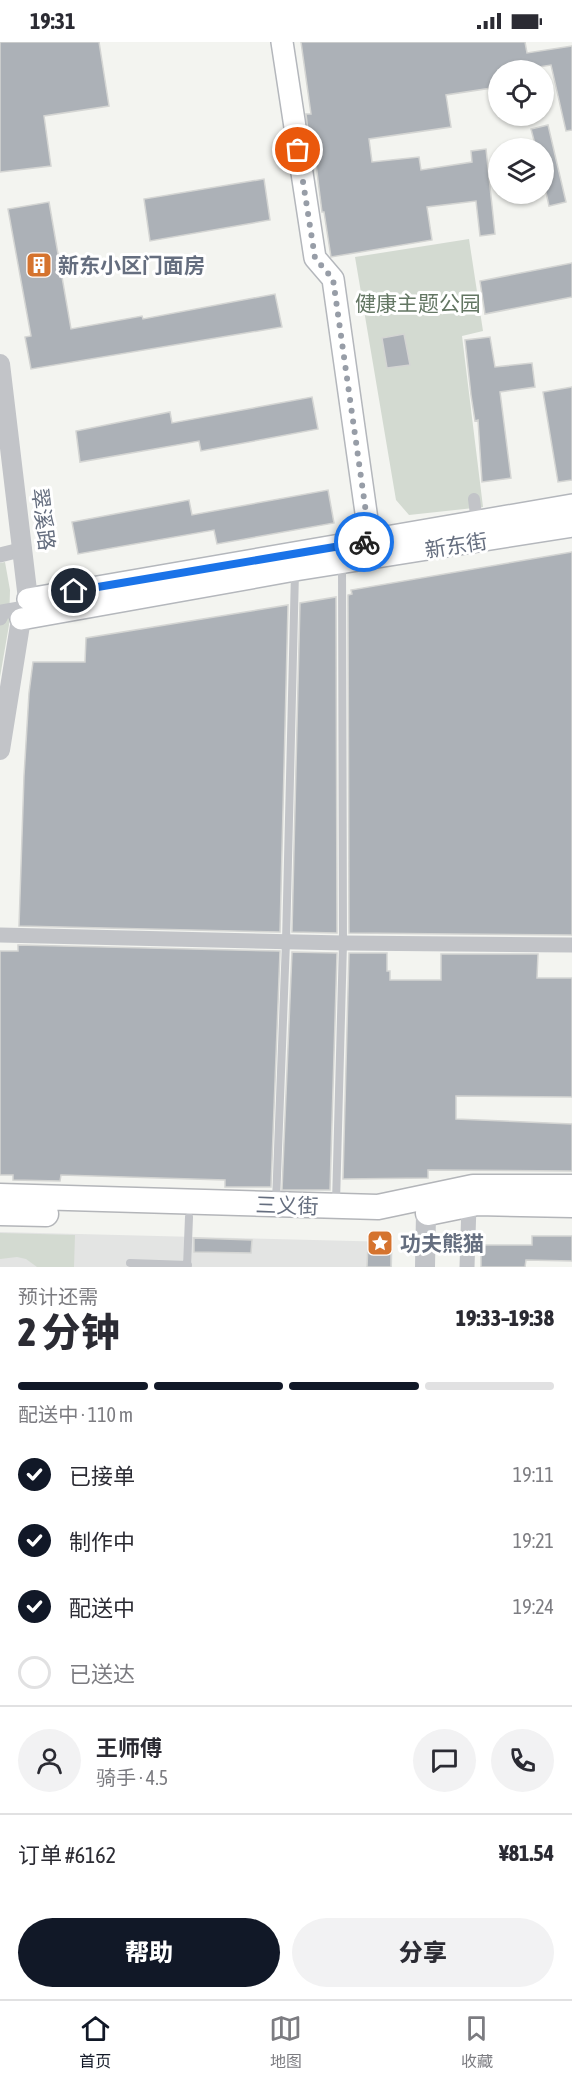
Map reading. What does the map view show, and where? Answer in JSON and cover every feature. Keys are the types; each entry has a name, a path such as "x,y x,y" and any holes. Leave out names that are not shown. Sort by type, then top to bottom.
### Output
{"main road":[{"path":"282,42 315,258 333,279 371,549"},
{"name":"新东街","path":"25,609 342,563 371,549 477,522 572,505"},
{"name":"新东街","path":"25,609 371,549 572,526"},
{"name":"三义街","path":"0,1196 378,1207 472,1187 572,1187"},
{"name":"三义街","path":"0,1213 380,1221 477,1203 572,1205"}],"street":[{"name":"翠溪路","path":"0,364 24,549 25,609 0,750"},
{"path":"474,499 477,522"},
{"path":"0,555 24,549"},
{"path":"0,618 3,612 25,609"},
{"path":"0,935 343,943 572,945"},
{"path":"466,1267 469,1205"},
{"path":"425,1267 426,1214"}],"lane":[{"path":"336,1206 343,943 342,563"},
{"path":"276,1204 286,942 295,570"},
{"path":"130,1263 188,1266 189,1217"}],"shaded area":[{"path":"0,1232 393,1242 392,1267 0,1267"}],"green space":[{"name":"健康主题公园","path":"469,239 483,331 462,336 483,507 409,515 396,500 355,257"},
{"path":"5,562 10,590 9,625 0,677 0,563"},
{"path":"0,1233 75,1235 74,1267 37,1267 26,1259 17,1257 0,1259"}],"building":[{"path":"0,42 99,42 109,106 44,116 51,166 0,172"},
{"path":"301,42 525,42 527,53 572,46 572,130 566,131 554,78 554,60 488,60 488,89 446,95 451,127 369,139 372,162 419,157 421,170 472,162 471,151 486,149 488,204 492,204 495,234 480,236 476,201 427,207 432,240 331,257 324,212 322,212 313,140 311,131 308,131 306,114 311,114"},
{"path":"548,126 551,138 533,138 531,129"},
{"path":"554,151 566,202 549,206 549,204 554,204"},
{"path":"264,179 270,220 150,241 144,199"},
{"path":"49,202 71,329 142,316 143,319 275,294 282,327 31,369 25,337 31,336 8,209"},
{"path":"572,263 572,297 485,314 480,281"},
{"path":"404,334 410,365 387,368 382,338"},
{"path":"490,337 495,367 532,363 535,387 500,392 511,478 482,482 478,420 475,421 465,340"},
{"path":"572,387 572,480 558,482 543,392"},
{"path":"312,397 318,429 201,451 199,441 80,462 76,431 170,412 172,423"},
{"path":"328,490 334,523 217,544 214,530 78,554 72,522 189,500 192,515"},
{"path":"572,552 572,935 349,933 348,595 352,594 351,590"},
{"path":"336,597 337,933 292,932 300,603"},
{"path":"288,605 280,932 19,926 24,776 33,662 85,662 86,638"},
{"path":"18,945 280,951 271,1187 225,1187 225,1180 61,1175 60,1181 13,1180 13,1175 0,1175 0,951 18,951"},
{"path":"292,952 337,953 330,1190 282,1190"},
{"path":"349,953 387,953 387,971 390,971 390,980 441,980 441,954 538,954 537,978 572,978 572,1097 456,1096 456,1119 572,1124 572,1171 428,1170 428,1178 343,1179"},
{"path":"532,1236 572,1236 572,1261 526,1260 525,1267 481,1267 481,1245 532,1245"},
{"path":"194,1238 252,1240 251,1253 194,1252"},
{"path":"368,1243 391,1243 391,1267 367,1267"}],"way so far":[{"path":"298,150 315,258 333,279 370,541 364,542"}],"place":[{"name":"新东小区门面房","path":"39,265"},
{"name":"功夫熊猫","path":"380,1243"}],"route":[{"path":"74,591 364,542"}]}
